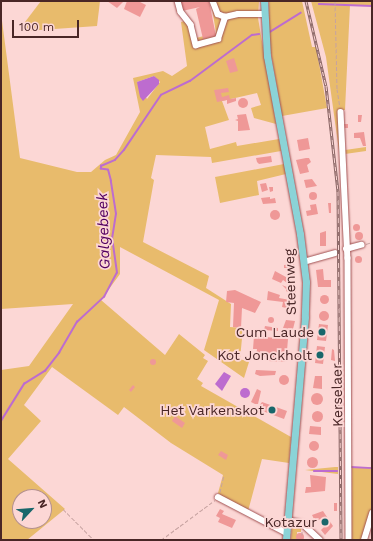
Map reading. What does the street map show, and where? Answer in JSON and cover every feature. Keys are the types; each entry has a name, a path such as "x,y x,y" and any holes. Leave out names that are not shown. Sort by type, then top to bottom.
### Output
{"main road":[{"name":"Steenweg","path":"264,1 264,31 304,262 305,317 287,537"}],"street":[{"path":"178,1 181,12 191,25 196,45 218,39 225,17"},
{"path":"213,1 218,14 225,17 238,14 264,14"},
{"name":"Kerselaer","path":"341,112 346,249 349,540"},
{"path":"346,249 361,245"},
{"path":"304,262 335,253"},
{"name":"Steenweg","path":"218,497 287,537"},
{"path":"364,540 372,513"},
{"path":"288,520 303,524 320,540"}],"path":[{"path":"335,1 338,89 341,112"},
{"path":"361,245 372,242"},
{"path":"161,540 218,497 224,474"},
{"path":"63,509 94,540"}],"shaded area":[{"path":"41,1 100,1 97,26 26,31 25,22"},
{"path":"211,1 259,1 258,18 276,124 254,118 251,108 261,105 257,93 222,101 229,120 205,127 210,149 236,142 237,146 279,139 281,151 212,163 211,157 156,155 151,178 154,180 143,242 209,276 206,288 231,304 230,327 243,328 240,359 249,362 244,378 204,350 219,300 120,247 120,274 101,300 165,355 179,334 205,355 203,358 208,361 197,379 203,383 201,386 291,437 289,463 262,459 247,515 217,498 222,496 218,493 223,475 171,443 124,407 118,415 52,367 24,405 41,421 8,459 42,489 12,489 12,529 40,529 27,540 1,540 1,370 29,366 73,304 1,309 1,13 20,158 77,172 91,172 105,160 116,155 140,112 133,78 163,71 172,76 187,66 181,22 189,20 192,39 216,33","holes":["154,76 160,82 147,99 137,82"]},
{"path":"269,1 302,1 312,47 316,47 327,108 282,116 269,41"},
{"path":"311,1 372,1 372,5 350,5 345,110 340,110 343,158 340,158 326,57"},
{"path":"154,76 159,80 159,84 143,101 140,97 137,82"},
{"path":"366,147 366,151 345,154 345,150"},
{"path":"284,164 286,174 257,181 259,195 220,203 215,177"},
{"path":"224,372 231,376 222,391 215,384"},
{"path":"245,388 250,393 245,398 240,393"},
{"path":"335,467 338,467 338,474 305,470"},
{"path":"372,467 372,510 363,540 351,540 352,468"},
{"path":"52,498 65,509 52,520"},
{"path":"292,527 301,527 301,532 297,532 297,540 291,540"}],"building":[{"path":"107,1 124,1 117,8"},
{"path":"127,1 138,1 146,5 140,17 124,9"},
{"path":"180,1 209,1 216,36 203,39 196,9 200,7 182,11"},
{"path":"234,58 238,71 230,73 226,61"},
{"path":"228,88 229,92 221,93 222,97 229,95 230,99 236,98 236,101 227,104 227,100 217,102 214,90"},
{"path":"243,98 248,103 243,108 238,103"},
{"path":"246,114 250,130 238,131 238,121 235,120 238,119 237,115"},
{"path":"358,115 362,115 361,122 358,122"},
{"path":"344,124 348,124 348,128 344,128"},
{"path":"364,132 366,146 363,146 360,138 354,138 354,133"},
{"path":"308,138 310,149 299,151 297,140"},
{"path":"271,156 272,162 259,164 257,162 256,158"},
{"path":"309,158 311,162 307,165 309,172 300,174 296,160"},
{"path":"312,179 317,186 306,188 304,180"},
{"path":"266,183 268,190 262,192 260,184"},
{"path":"269,187 273,187 273,191 270,192"},
{"path":"311,192 315,192 317,196 315,200 311,200 309,198 309,194"},
{"path":"270,197 270,199 275,198 276,203 263,204 261,198"},
{"path":"328,203 331,203 331,213 329,213"},
{"path":"316,204 318,214 307,216 306,211 311,210 310,205"},
{"path":"273,210 277,210 280,215 277,220 273,220 270,217 270,213"},
{"path":"356,224 359,227 356,230 353,227"},
{"path":"326,231 326,246 320,246 320,233"},
{"path":"357,232 361,232 363,236 361,240 357,240 355,238 355,234"},
{"path":"358,255 361,256 361,262 358,263 355,262 354,259 355,256"},
{"path":"294,264 295,276 289,277 288,268 284,268 284,265"},
{"path":"323,269 324,280 331,280 331,287 318,287 316,270"},
{"path":"275,271 295,282 293,287 283,280 281,283 272,279"},
{"path":"282,285 296,291 294,295 286,291"},
{"path":"235,290 261,302 255,313 242,308 241,328 233,327 234,303 226,302 227,291"},
{"path":"268,291 280,295 279,298 290,300 291,309 282,307 283,302 267,300"},
{"path":"324,294 329,299 324,304 319,299"},
{"path":"324,311 329,316 324,321 319,316"},
{"path":"271,317 274,320 271,323 268,320"},
{"path":"286,320 295,321 293,329 283,328"},
{"name":"Cum Laude","path":"319,324 328,325 326,341 317,340"},
{"path":"265,326 278,328 278,331 264,330"},
{"path":"254,336 288,339 286,362 268,361 266,357 256,356 257,349 253,349"},
{"name":"Kot Jonckholt","path":"317,346 325,347 323,364 315,363"},
{"path":"332,349 334,350 335,361 331,360"},
{"path":"153,359 156,362 153,365 150,362"},
{"path":"256,370 276,371 275,375 260,376 255,374"},
{"path":"282,375 286,375 288,376 288,384 282,385 279,382 279,378"},
{"path":"315,376 322,376 322,389 313,388"},
{"path":"133,385 135,387 131,392 129,390"},
{"path":"257,389 261,391 258,404 255,404 251,402"},
{"path":"315,393 319,393 323,399 319,405 315,405 311,401 311,397"},
{"name":"Het Varkenskot","path":"262,402 287,411 284,419 257,409"},
{"path":"315,411 319,411 321,412 321,420 315,421 312,418 312,414"},
{"path":"175,416 185,423 182,428 172,421"},
{"path":"310,426 321,427 321,435 309,434"},
{"path":"312,441 316,441 318,442 318,450 312,451 309,448 309,444"},
{"path":"221,451 228,455 226,460 218,455"},
{"path":"312,456 316,458 318,462 316,466 312,468 308,466 306,462 308,458"},
{"path":"310,475 326,477 325,491 305,493 306,487 311,487"},
{"path":"334,503 337,503 337,511 334,511"},
{"path":"220,509 224,511 222,514 236,520 232,528 218,522 220,518 216,516"},
{"name":"Kotazur","path":"323,511 333,526 325,535 321,530 325,526 321,519 315,521 312,515"},
{"path":"300,533 303,534 303,540 300,541 297,540 296,537 297,534"}],"waterway":[{"name":"Galgebeek","path":"319,4 372,6"},
{"name":"Galgebeek","path":"270,32 300,13"},
{"name":"Galgebeek","path":"1,421 24,384 45,371 59,353 77,322 104,297 117,273 112,239 116,214 108,170 101,169 101,166 115,160 124,150 161,95 190,81 252,35 259,34"},
{"path":"351,467 372,468"},
{"path":"314,471 337,471"}],"railway":[{"path":"306,1 326,86 338,191 341,540"}],"place":[{"name":"Cum Laude","path":"322,332"},
{"name":"Kot Jonckholt","path":"320,355"},
{"name":"Het Varkenskot","path":"272,410"},
{"name":"Kotazur","path":"325,522"}]}
